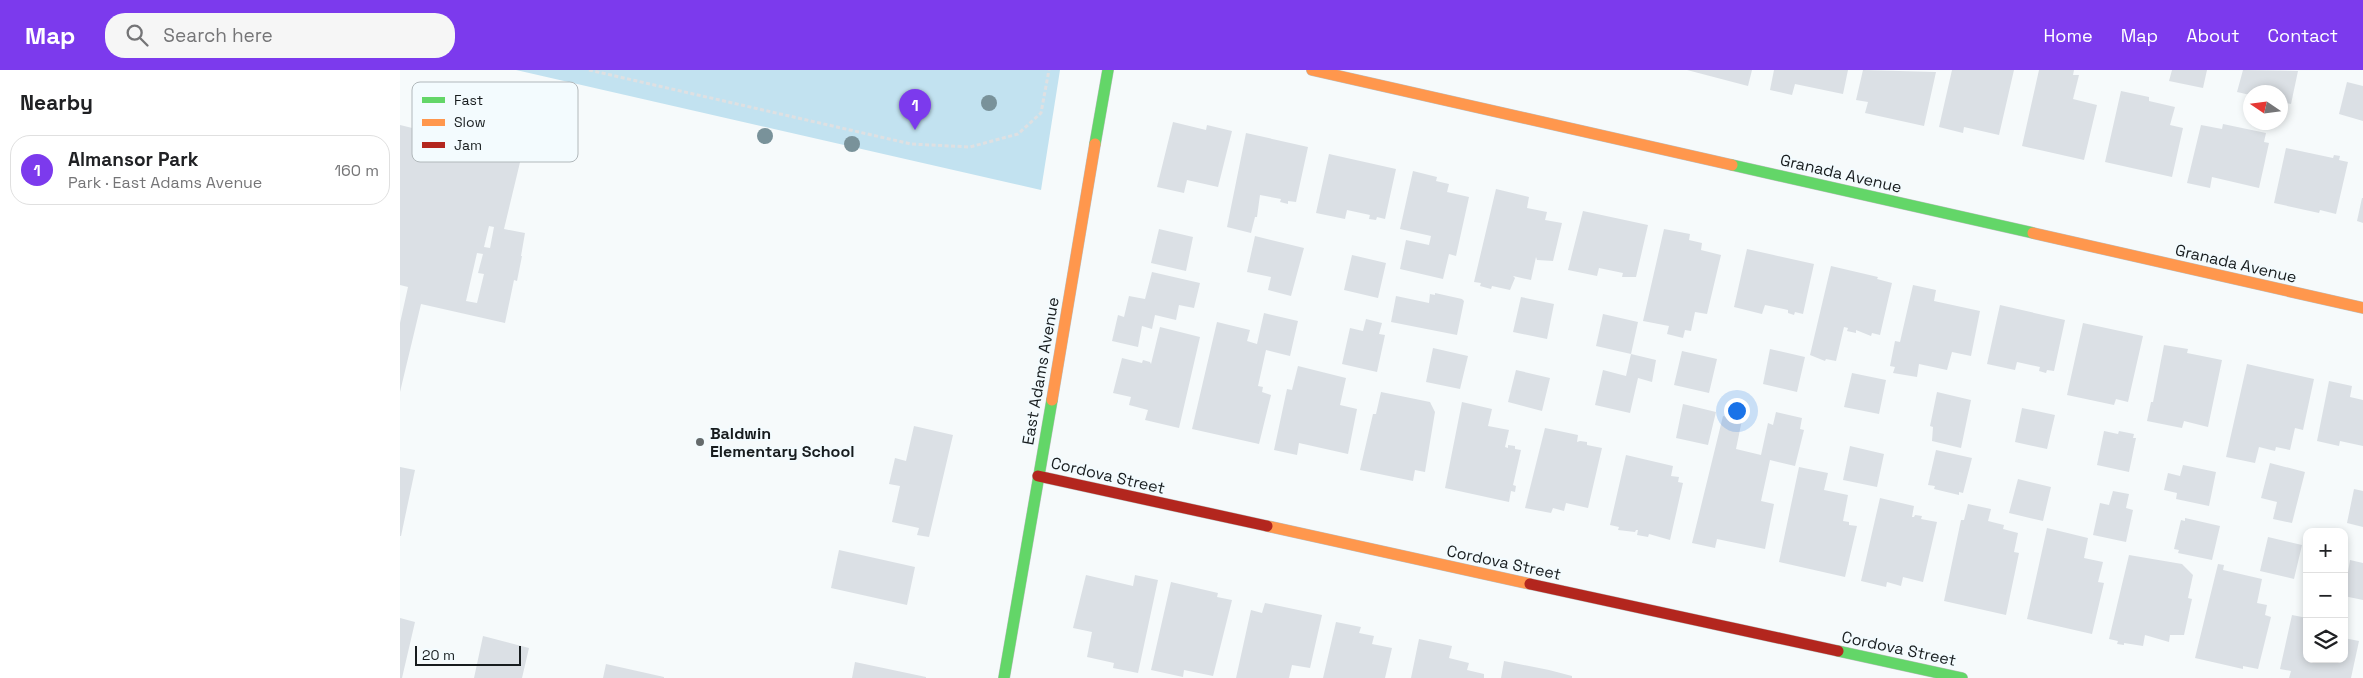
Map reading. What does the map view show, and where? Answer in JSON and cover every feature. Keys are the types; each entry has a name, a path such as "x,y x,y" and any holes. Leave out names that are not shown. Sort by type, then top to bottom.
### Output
{"street":[{"name":"East Adams Avenue","path":"1004,678 1108,70"},
{"name":"Granada Avenue","path":"1312,70 2363,308"},
{"name":"Cordova Street","path":"1038,476 1962,678"}],"path":[{"path":"589,70 911,144 970,147 1018,134 1042,113 1049,70"}],"shaded area":[{"path":"516,70 1060,70 1041,190 578,84 578,82 568,82"}],"building":[{"path":"1687,70 1752,70 1748,86"},
{"path":"1774,70 1848,70 1843,94 1795,84 1792,95 1770,90"},
{"path":"1863,70 1936,72 1924,126 1865,113 1868,102 1856,100"},
{"path":"1952,70 2014,70 1999,135 1964,127 1963,133 1939,127"},
{"path":"2039,70 2074,70 2073,75 2079,75 2073,99 2097,105 2084,160 2022,146"},
{"path":"2172,70 2207,70 2203,88 2169,81"},
{"path":"2243,70 2298,71 2291,104 2288,103 2288,85 2243,85 2243,93 2237,92"},
{"path":"2347,82 2363,86 2363,121 2339,114"},
{"path":"2121,91 2149,97 2149,101 2175,107 2170,125 2183,128 2172,177 2105,162"},
{"path":"1173,122 1206,130 1207,125 1232,131 1218,187 1187,180 1184,193 1157,187"},
{"path":"2223,124 2243,128 2243,130 2266,133 2264,142 2269,143 2259,188 2212,177 2210,188 2187,183 2201,125 2222,129"},
{"path":"400,125 412,128 412,162 520,162 504,229 525,233 517,281 514,280 505,323 421,304 400,392 400,323 408,287 400,285","holes":["489,226 494,227 490,248 484,247","477,253 483,254 478,273 484,274 477,303 466,301"]},
{"path":"1246,133 1308,147 1296,202 1288,201 1288,204 1280,202 1281,199 1260,195 1257,217 1255,217 1251,233 1227,227"},
{"path":"2286,148 2333,158 2334,155 2340,156 2339,160 2348,162 2336,214 2320,210 2319,213 2274,203"},
{"path":"1329,154 1396,169 1385,219 1377,217 1376,220 1369,219 1370,215 1347,210 1345,219 1316,213"},
{"path":"1413,171 1437,177 1436,181 1449,184 1447,192 1469,197 1456,256 1449,254 1443,279 1400,269 1406,240 1429,245 1431,236 1400,229"},
{"path":"1496,189 1529,197 1527,208 1547,212 1545,220 1562,223 1553,261 1537,260 1536,257 1531,280 1513,276 1515,278 1510,290 1492,286 1491,289 1480,286 1481,283 1474,282"},
{"path":"2363,198 2363,223 2357,221"},
{"path":"1583,211 1648,225 1636,277 1622,277 1623,273 1599,268 1597,276 1568,270"},
{"path":"1159,229 1193,237 1186,271 1151,263"},
{"path":"1664,229 1690,234 1689,240 1702,243 1701,250 1721,255 1707,314 1695,312 1691,331 1685,330 1683,338 1667,334 1669,326 1643,321"},
{"path":"1255,236 1304,248 1291,296 1268,290 1271,277 1247,272"},
{"path":"1747,249 1814,264 1803,314 1795,312 1794,315 1788,313 1788,310 1765,305 1762,314 1734,307"},
{"path":"1352,255 1386,263 1378,298 1344,290"},
{"path":"1831,266 1878,277 1877,279 1892,283 1880,335 1872,333 1871,336 1856,330 1856,333 1847,331 1848,328 1844,327 1836,361 1826,359 1825,361 1810,355"},
{"path":"1152,272 1200,283 1194,308 1179,305 1176,320 1155,315 1152,329 1142,326 1138,347 1112,341 1118,315 1124,317 1129,296 1145,299"},
{"path":"1913,285 1936,290 1934,301 1980,311 1971,356 1952,352 1947,370 1919,364 1917,377 1893,373 1895,367 1890,366 1895,341 1900,342"},
{"path":"1435,293 1464,301 1457,335 1391,322 1396,296 1429,303 1430,294 1435,295"},
{"path":"1521,297 1554,304 1547,339 1513,332"},
{"path":"2000,305 2065,320 2054,371 2047,370 2046,373 2039,371 2040,367 2017,362 2015,370 1987,364"},
{"path":"1264,313 1298,321 1290,356 1266,350 1258,386 1263,387 1262,392 1271,395 1259,444 1192,429 1217,322 1250,330 1247,341 1257,344"},
{"path":"1603,314 1638,322 1631,354 1596,346"},
{"path":"1366,319 1382,323 1379,334 1385,335 1377,372 1342,364 1350,328 1363,331"},
{"path":"2083,323 2143,336 2128,402 2116,399 2114,405 2067,395"},
{"path":"1160,327 1200,337 1179,428 1145,420 1148,410 1129,405 1131,397 1113,393 1122,358 1142,363 1143,360 1151,364"},
{"path":"2164,345 2188,349 2187,353 2222,360 2208,427 2184,421 2182,428 2147,421 2151,402 2153,402"},
{"path":"1433,348 1468,356 1460,389 1426,382"},
{"path":"1770,349 1805,357 1797,392 1763,384"},
{"path":"1682,351 1717,359 1709,393 1674,385"},
{"path":"1631,354 1656,360 1652,382 1638,378 1630,413 1595,405 1603,370 1626,376"},
{"path":"2247,364 2314,379 2303,430 2295,428 2290,450 2276,447 2275,451 2259,447 2255,463 2226,457"},
{"path":"1298,366 1346,378 1340,405 1357,409 1348,454 1299,443 1297,455 1274,450 1287,389 1292,390"},
{"path":"1516,370 1550,378 1542,411 1508,402"},
{"path":"1852,373 1886,380 1879,414 1844,407"},
{"path":"2329,381 2352,386 2350,397 2363,400 2363,446 2340,441 2339,446 2317,441"},
{"path":"1381,392 1430,402 1435,412 1425,472 1415,470 1413,481 1360,470 1373,414 1376,414"},
{"path":"1937,392 1971,400 1961,448 1932,441 1933,427 1930,426"},
{"path":"1462,402 1492,409 1488,426 1509,430 1505,447 1508,448 1508,445 1515,446 1515,449 1521,450 1513,485 1516,486 1515,492 1511,491 1509,502 1445,488"},
{"path":"1683,404 1716,412 1708,445 1676,438"},
{"path":"2022,408 2055,415 2047,449 2015,442"},
{"path":"1776,412 1802,418 1800,429 1804,430 1795,466 1770,460 1761,501 1774,504 1765,549 1717,539 1715,548 1692,543 1723,416 1742,420 1736,449 1761,455 1768,423 1773,425"},
{"path":"914,426 953,435 929,537 917,535 919,528 892,522 900,486 889,484 895,458 906,461"},
{"path":"1545,428 1578,435 1577,442 1587,442 1587,445 1602,448 1588,508 1566,503 1564,511 1553,508 1551,513 1525,508"},
{"path":"2104,431 2118,434 2119,431 2134,434 2133,438 2136,438 2129,472 2097,465"},
{"path":"1850,446 1884,454 1877,487 1843,480"},
{"path":"1936,450 1972,458 1963,493 1959,492 1959,495 1934,489 1935,486 1928,485"},
{"path":"1626,455 1673,466 1671,476 1679,477 1678,482 1683,483 1670,540 1649,534 1648,537 1637,535 1638,530 1635,532 1618,530 1619,527 1610,525"},
{"path":"2270,463 2305,472 2292,523 2273,519 2277,502 2261,498"},
{"path":"2183,465 2216,472 2209,506 2176,499 2177,493 2164,490 2168,473 2180,476"},
{"path":"400,467 415,470 401,536 400,536"},
{"path":"1799,467 1828,473 1824,490 1848,495 1843,521 1849,522 1849,525 1857,526 1845,577 1779,562"},
{"path":"2018,479 2051,487 2043,521 2009,513"},
{"path":"2354,489 2363,491 2363,527 2347,523"},
{"path":"2113,491 2129,494 2126,508 2133,510 2126,542 2093,535 2100,503 2109,505"},
{"path":"1880,498 1914,506 1912,517 1915,515 1922,516 1921,519 1937,522 1923,582 1903,577 1901,586 1887,582 1886,587 1861,581"},
{"path":"1968,504 1991,509 1988,521 2004,525 2003,529 2018,533 2014,552 2019,553 2006,615 1944,601 1961,520 1964,520"},
{"path":"2185,518 2220,526 2212,560 2178,553 2179,550 2174,549 2181,520 2185,521"},
{"path":"2047,528 2088,538 2084,558 2103,562 2098,582 2104,583 2092,634 2027,619"},
{"path":"2268,537 2302,545 2294,579 2260,571"},
{"path":"839,550 915,567 907,605 831,588"},
{"path":"2129,555 2182,564 2193,575 2188,598 2192,599 2184,635 2170,635 2169,642 2145,635 2143,646 2124,643 2124,645 2117,644 2118,641 2109,639"},
{"path":"2350,560 2363,563 2363,600 2348,597"},
{"path":"2218,564 2224,565 2223,570 2262,579 2257,603 2267,605 2265,615 2271,617 2258,669 2243,666 2243,669 2195,658"},
{"path":"1086,575 1133,586 1135,575 1158,580 1138,673 1113,668 1114,663 1087,657 1092,632 1073,628"},
{"path":"1171,582 1218,593 1217,597 1232,600 1213,676 1184,670 1183,677 1151,670"},
{"path":"1265,603 1322,615 1310,668 1292,665 1289,678 1236,678 1251,610 1262,613"},
{"path":"2292,615 2303,617 2303,663 2348,663 2348,639 2359,641 2351,678 2289,678 2291,671 2280,669"},
{"path":"400,618 415,622 402,678 400,678"},
{"path":"1336,622 1361,627 1359,633 1374,636 1372,644 1392,648 1385,678 1323,678"},
{"path":"483,636 529,648 522,678 474,678"},
{"path":"1419,639 1452,646 1449,658 1469,663 1467,670 1484,674 1484,678 1411,678"},
{"path":"1504,661 1549,670 1572,676 1572,678 1501,678"},
{"path":"855,662 926,677 926,678 852,678"},
{"path":"606,664 664,677 664,678 603,678"}],"traffic: fast":[{"path":"1095,144 1108,70"},
{"path":"1732,165 2033,233"},
{"path":"1004,678 1052,400"},
{"path":"1838,651 1962,678"}],"traffic: slow":[{"path":"1312,70 1732,165"},
{"path":"1052,400 1095,144"},
{"path":"2033,233 2363,308"},
{"path":"1267,526 1530,584"}],"traffic: jam":[{"path":"1038,476 1267,526"},
{"path":"1530,584 1838,651"}],"place":[{"name":"Almansor Park","path":"915,130"},
{"name":"Baldwin Elementary School","path":"700,442"}]}
